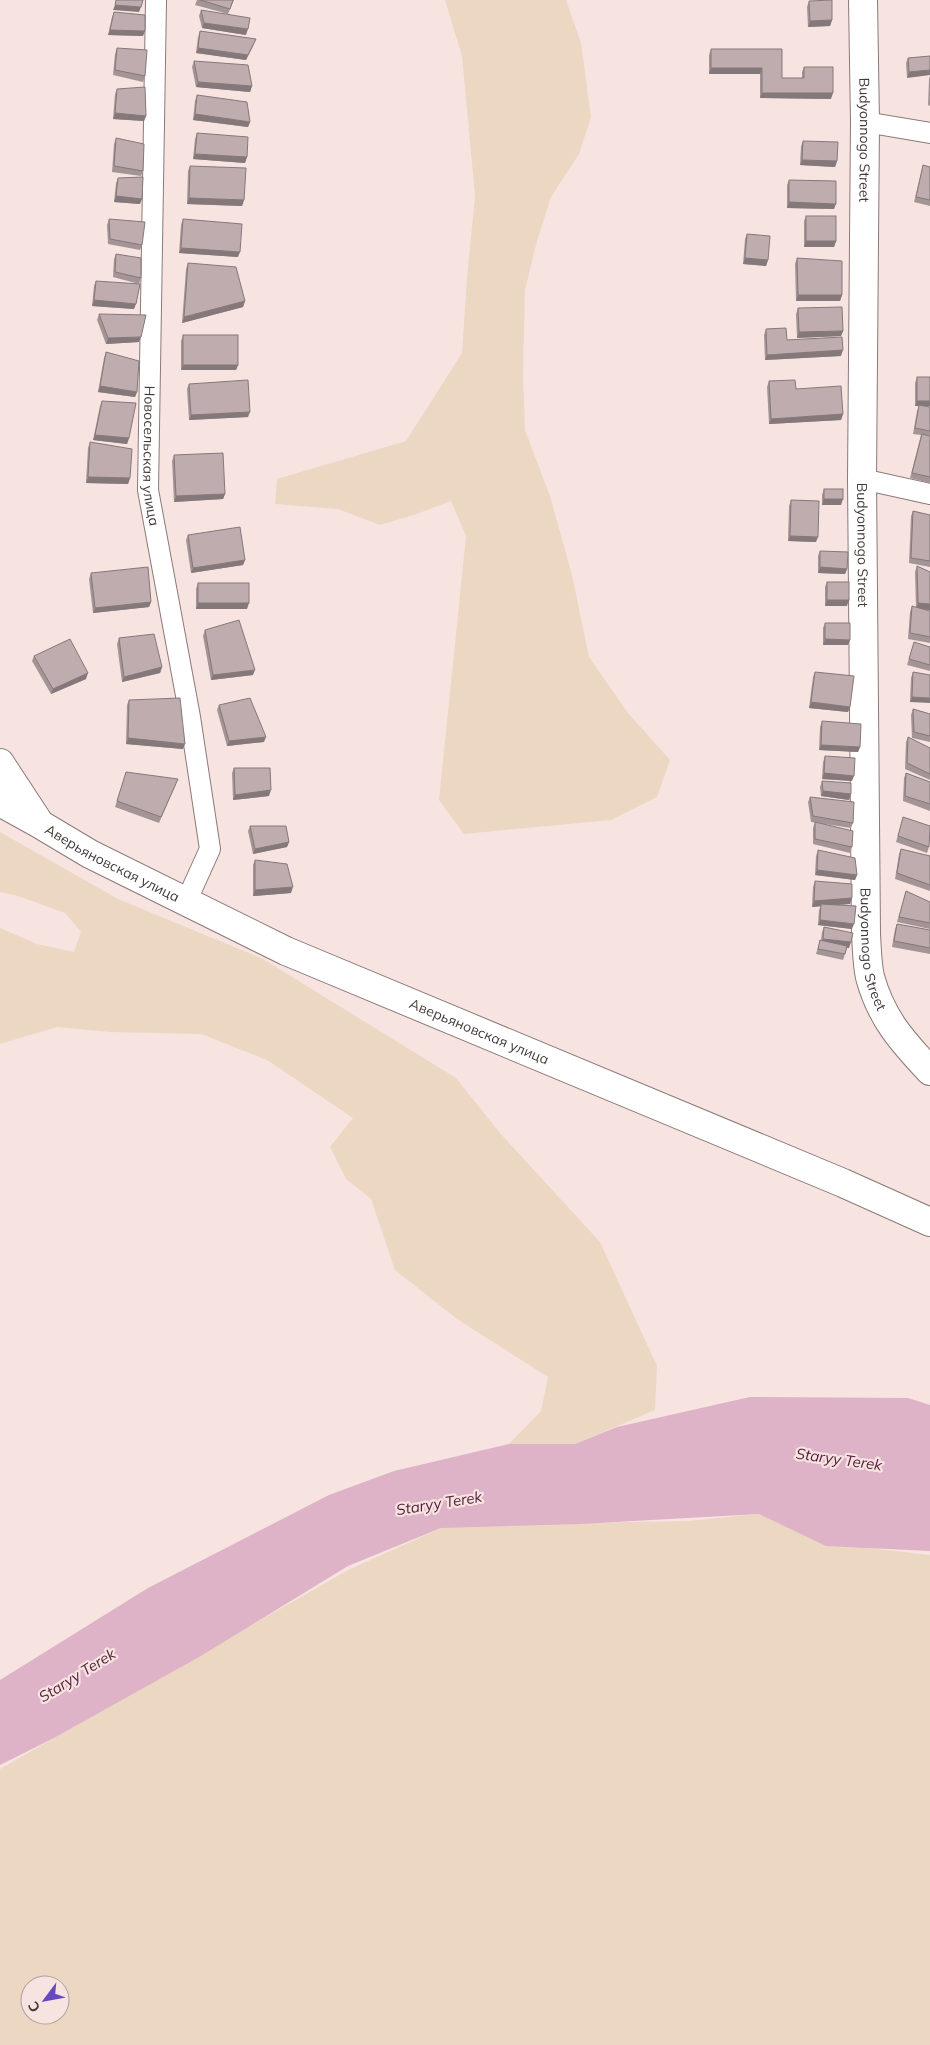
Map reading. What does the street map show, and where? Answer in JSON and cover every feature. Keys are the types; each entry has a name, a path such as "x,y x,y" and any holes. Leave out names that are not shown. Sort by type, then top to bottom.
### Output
{"street":[{"name":"Новосельская улица","path":"156,0 148,490 190,717 210,848 186,902"},
{"name":"Budyonnogo Street","path":"863,0 865,122 862,479 866,935 870,976 883,1014 905,1044 930,1071"},
{"path":"865,122 930,132"},
{"path":"862,479 930,494"},
{"path":"0,763 38,822"},
{"name":"Аверьяновская улица","path":"0,802 38,822 90,854 286,951 843,1182 930,1222"}],"shaded area":[{"path":"445,0 566,0 581,43 591,117 579,154 551,197 537,241 525,290 523,375 525,430 550,496 572,575 589,657 628,713 670,760 657,797 611,820 464,834 439,800 466,536 451,501 380,525 338,509 275,504 277,479 406,441 462,353 475,196 462,56"},
{"path":"0,832 118,899 263,959 456,1078 500,1133 600,1242 657,1366 655,1410 575,1444 509,1444 541,1411 548,1377 457,1319 395,1270 371,1199 346,1179 330,1147 353,1118 267,1060 201,1034 110,1032 57,1027 0,1044 0,928 37,944 74,952 81,932 65,913 18,896 0,892"},
{"path":"758,1514 824,1543 930,1555 930,2045 0,2045 0,1769 348,1570 448,1525 689,1521"}],"water":[{"name":"Staryy Terek","path":"750,1397 908,1398 930,1405 930,1551 826,1546 759,1514 580,1524 441,1528 348,1566 199,1657 54,1738 0,1765 0,1680 148,1588 329,1495 394,1471 509,1444 575,1444 617,1427"}],"building":[{"path":"116,0 143,0 141,7 115,5"},
{"path":"200,0 233,0 230,9"},
{"path":"832,0 832,20 810,21 809,1"},
{"path":"201,10 250,18 248,29 204,23"},
{"path":"114,12 145,15 145,31 110,30"},
{"path":"200,31 256,39 248,55 198,48"},
{"path":"117,48 147,50 145,76 115,70"},
{"path":"711,49 782,49 782,78 804,78 804,67 833,67 833,93 762,93 762,68 711,68"},
{"path":"930,56 930,70 909,72 908,58"},
{"path":"194,61 248,65 252,86 198,82"},
{"path":"145,87 146,116 115,113 117,89"},
{"path":"197,95 247,102 250,122 195,114"},
{"path":"197,133 248,137 247,157 195,154"},
{"path":"116,138 144,144 143,171 114,166"},
{"path":"803,141 838,142 837,161 802,160"},
{"path":"923,165 930,167 930,200 916,197"},
{"path":"190,166 246,168 244,200 189,198"},
{"path":"143,177 142,199 116,196 118,178"},
{"path":"789,180 836,181 836,204 789,202"},
{"path":"806,216 836,216 836,241 806,241"},
{"path":"109,219 145,222 142,245 110,239"},
{"path":"183,219 242,224 240,252 181,248"},
{"path":"747,234 770,236 768,260 745,258"},
{"path":"116,254 141,258 141,278 115,272"},
{"path":"797,258 842,261 842,295 798,295"},
{"path":"188,263 236,267 245,301 184,317"},
{"path":"96,281 140,284 136,304 94,300"},
{"path":"842,307 843,331 799,332 798,308"},
{"path":"99,314 146,315 141,337 108,338"},
{"path":"786,328 787,340 842,337 843,350 767,355 766,329"},
{"path":"183,335 238,335 238,365 183,365"},
{"path":"106,352 139,361 137,392 100,386"},
{"path":"917,377 930,377 930,401 917,401"},
{"path":"248,380 250,412 191,415 189,384"},
{"path":"795,380 796,389 841,386 843,414 771,419 769,381"},
{"path":"102,401 136,403 129,438 95,435"},
{"path":"919,405 930,407 930,431 915,428"},
{"path":"922,434 930,436 930,477 912,473"},
{"path":"90,442 132,449 130,478 88,477"},
{"path":"223,453 225,494 176,496 174,455"},
{"path":"824,489 843,489 843,499 824,499"},
{"path":"791,500 819,501 818,537 790,536"},
{"path":"913,511 930,515 930,561 911,558"},
{"path":"240,527 245,560 193,568 188,535"},
{"path":"820,551 848,552 847,569 820,567"},
{"path":"917,566 930,572 930,604 918,603"},
{"path":"148,567 151,602 95,608 91,573"},
{"path":"827,582 849,582 849,600 827,600"},
{"path":"198,583 249,583 249,603 198,603"},
{"path":"912,606 930,611 930,637 910,633"},
{"path":"239,620 255,670 213,675 205,630"},
{"path":"825,623 850,623 850,640 825,639"},
{"path":"154,634 162,667 124,677 119,638"},
{"path":"70,639 88,673 53,689 34,656"},
{"path":"914,642 930,647 930,665 909,659"},
{"path":"815,672 854,676 850,707 811,702"},
{"path":"913,672 930,675 930,698 912,697"},
{"path":"180,698 185,744 128,738 129,700"},
{"path":"250,698 266,737 229,741 219,705"},
{"path":"913,709 930,714 930,736 914,732"},
{"path":"822,721 861,724 860,747 821,745"},
{"path":"908,737 930,748 930,774 907,763"},
{"path":"825,756 855,758 854,776 824,773"},
{"path":"234,768 270,768 271,790 235,795"},
{"path":"126,772 178,779 161,817 117,801"},
{"path":"906,773 930,782 930,804 905,796"},
{"path":"822,781 851,783 851,794 823,791"},
{"path":"810,797 854,802 853,823 813,816"},
{"path":"903,817 930,826 929,847 898,836"},
{"path":"815,822 853,831 852,847 815,839"},
{"path":"250,826 286,826 289,842 255,849"},
{"path":"901,849 930,856 930,885 897,873"},
{"path":"818,850 855,858 857,875 817,870"},
{"path":"255,860 287,864 293,887 255,890"},
{"path":"815,881 852,884 852,898 814,901"},
{"path":"906,891 930,902 930,923 899,917"},
{"path":"821,904 856,906 854,924 820,920"},
{"path":"897,924 930,930 930,948 894,941"},
{"path":"824,927 853,933 851,942 823,939"},
{"path":"820,940 847,946 845,954 818,949"}]}
